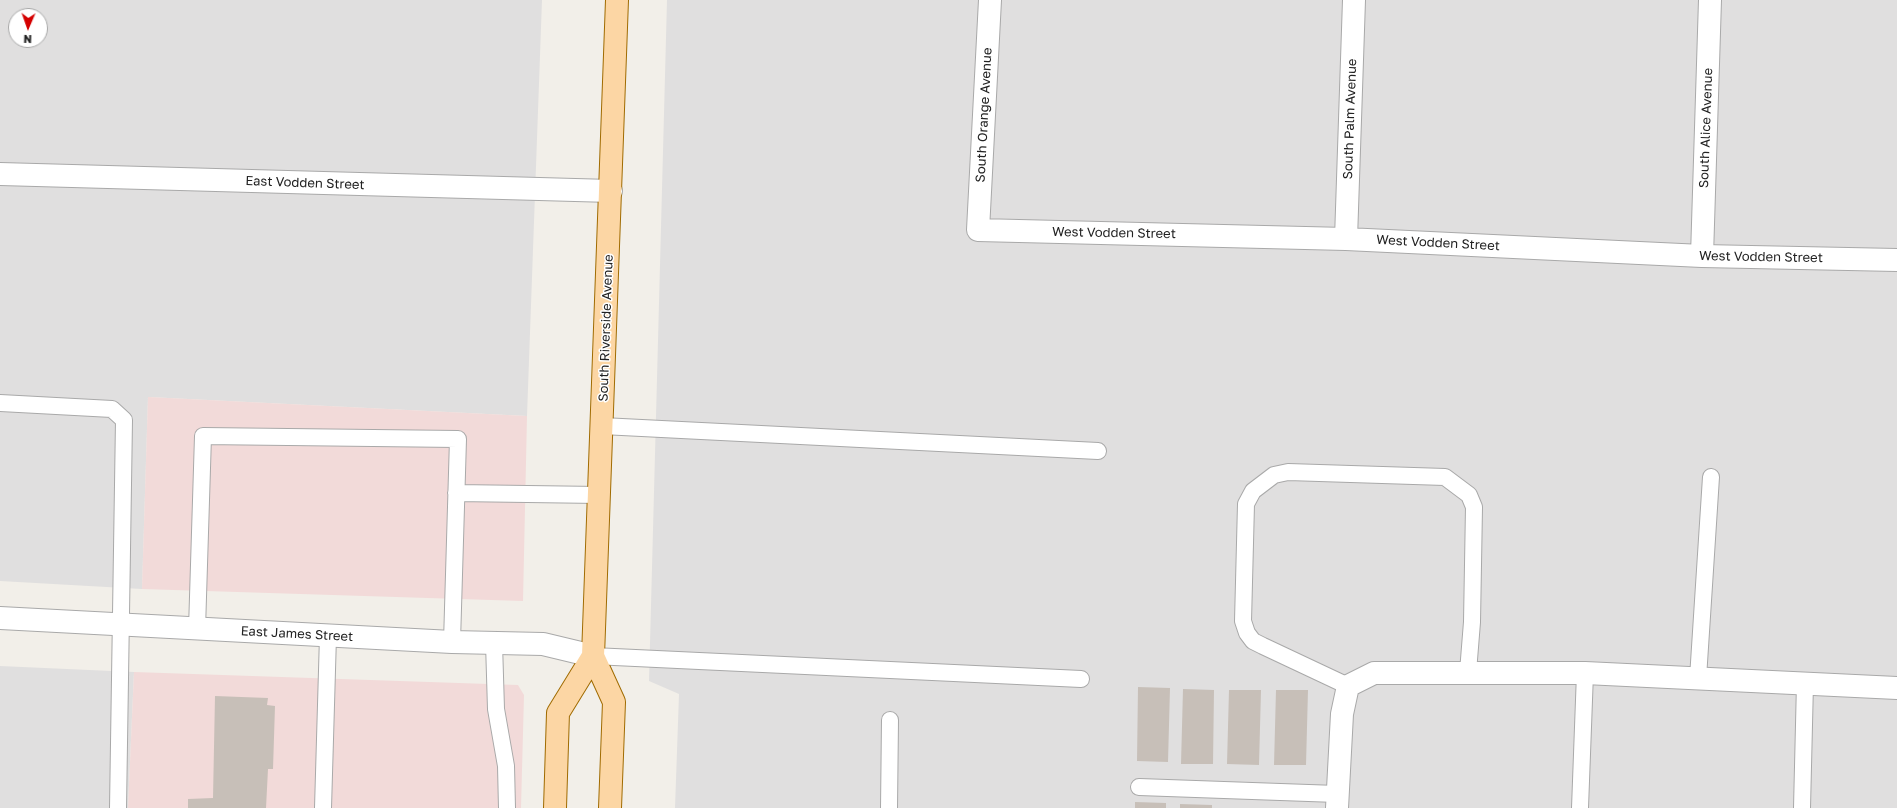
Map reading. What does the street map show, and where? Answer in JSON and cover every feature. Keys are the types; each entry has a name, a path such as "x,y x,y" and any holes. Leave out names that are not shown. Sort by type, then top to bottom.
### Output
{"main road":[{"name":"South Riverside Avenue","path":"610,808 614,702 593,656 617,0"},
{"name":"South Riverside Avenue","path":"555,808 558,713 593,656"}],"street":[{"name":"South Orange Avenue","path":"978,230 990,0"},
{"name":"South Palm Avenue","path":"1346,239 1354,0"},
{"name":"South Alice Avenue","path":"1702,256 1710,0"},
{"name":"East Vodden Street","path":"0,174 611,191"},
{"name":"West Vodden Street","path":"978,230 1346,239 1702,256 1897,260"},
{"name":"East James Street","path":"0,618 452,642 543,644 593,656"},
{"path":"1337,801 1342,714 1348,686 1374,673 1585,672 1897,688"}],"lane":[{"path":"0,403 112,409 124,420 118,808"},
{"path":"602,426 1098,451"},
{"path":"197,629 203,436 458,439 452,642"},
{"path":"1348,686 1262,646 1253,641 1247,633 1243,621 1246,504 1253,491 1274,475 1288,472 1445,477 1469,495 1474,508 1472,622 1468,672"},
{"path":"1698,678 1711,477"},
{"path":"456,493 600,495"},
{"path":"323,808 328,636"},
{"path":"494,644 496,709 506,766 507,808"},
{"path":"593,656 1081,679"},
{"path":"1580,808 1585,672"},
{"path":"1802,808 1805,683"},
{"path":"889,808 890,720"},
{"path":"1139,786 1337,801"}],"shaded area":[{"path":"0,0 542,0 527,416 148,397 142,589 0,581"},
{"path":"667,0 1897,0 1897,808 675,808 679,694 649,681"},
{"path":"148,397 527,416 523,601 142,589"},
{"path":"0,666 134,672 128,808 0,808"},
{"path":"134,672 518,685 524,695 521,808 128,808"}],"building":[{"path":"1138,687 1170,688 1168,762 1137,761"},
{"path":"1183,689 1214,690 1213,764 1181,764"},
{"path":"1229,690 1261,690 1259,765 1227,764"},
{"path":"1276,690 1308,690 1306,765 1274,765"},
{"path":"215,696 268,698 267,705 275,706 273,769 268,769 266,808 188,808 188,799 213,798"},
{"path":"1135,802 1166,803 1166,808 1135,808"},
{"path":"1180,804 1212,805 1212,808 1180,808"}]}
